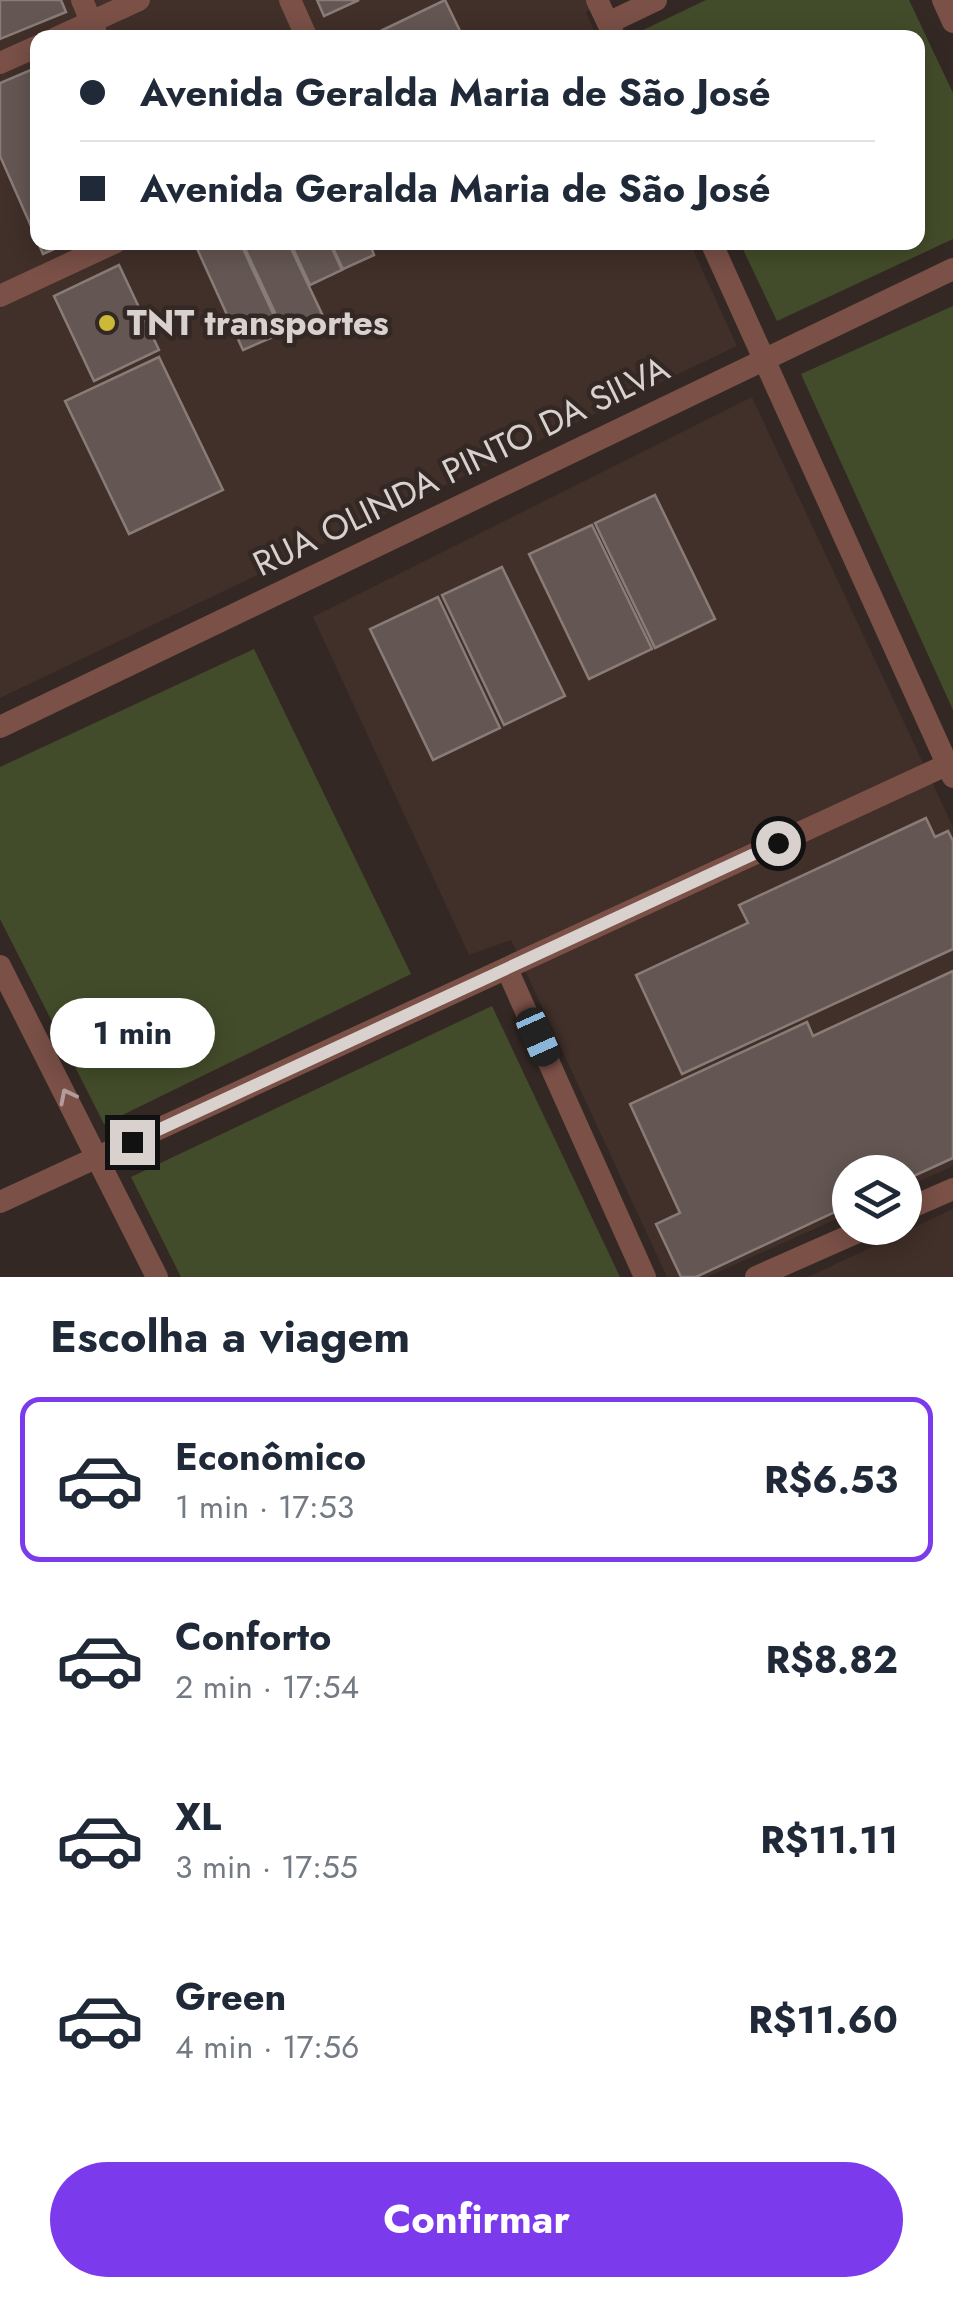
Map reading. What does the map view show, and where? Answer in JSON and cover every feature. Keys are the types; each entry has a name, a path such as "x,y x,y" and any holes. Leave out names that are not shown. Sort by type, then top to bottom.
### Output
{"street":[{"path":"91,20 139,0"},
{"path":"290,0 303,30"},
{"path":"598,0 612,30 656,0"},
{"path":"943,0 953,22"},
{"path":"0,62 30,49"},
{"path":"0,296 99,250"},
{"path":"0,1202 951,768 715,250"},
{"name":"RUA OLINDA PINTO DA SILVA","path":"0,727 953,268"},
{"path":"0,966 157,1277"},
{"path":"507,968 645,1277"},
{"path":"922,1203 953,1189"},
{"path":"756,1277 832,1243"}],"shaded area":[{"path":"0,0 611,0 586,12 594,30 30,30 30,250 693,250 737,346 0,698"},
{"path":"752,397 953,827 953,1166 922,1180 922,1155 832,1155 832,1221 707,1277 667,1277 511,940 469,955 313,617"},
{"path":"953,1209 953,1277 808,1277 876,1245 922,1245 922,1224"}],"green space":[{"path":"706,0 909,0 923,30 643,30"},
{"path":"925,34 953,93 953,239 777,321 743,250 925,250"},
{"path":"953,306 953,710 801,374"},
{"path":"254,649 411,974 104,1124 0,919 0,767"},
{"path":"492,1006 620,1277 181,1277 131,1177"}],"building":[{"path":"0,0 61,0 66,12 0,39"},
{"path":"317,0 359,0 324,16"},
{"path":"445,0 460,30 383,30"},
{"path":"30,70 30,224 0,156 0,83"},
{"path":"198,250 244,250 282,333 243,350"},
{"path":"246,250 292,250 322,314 284,332"},
{"path":"294,250 333,250 342,270 310,285"},
{"path":"334,250 372,250 374,255 343,269"},
{"name":"TNT transportes","path":"119,265 159,350 94,381 54,296"},
{"path":"159,357 223,490 129,534 65,401"},
{"path":"655,495 715,619 655,648 595,523"},
{"path":"592,525 652,649 589,679 529,554"},
{"path":"502,567 565,696 504,725 442,595"},
{"path":"438,597 500,728 433,760 370,629"},
{"path":"926,818 935,837 948,831 953,841 953,949 682,1074 636,975 748,923 739,905"},
{"path":"953,971 953,1158 922,1172 922,1155 832,1155 832,1213 696,1277 681,1277 656,1224 680,1213 630,1104 807,1022 813,1036"}],"place":[{"name":"TNT transportes","path":"107,323"}],"route":[{"path":"132,1142 778,843"}]}
